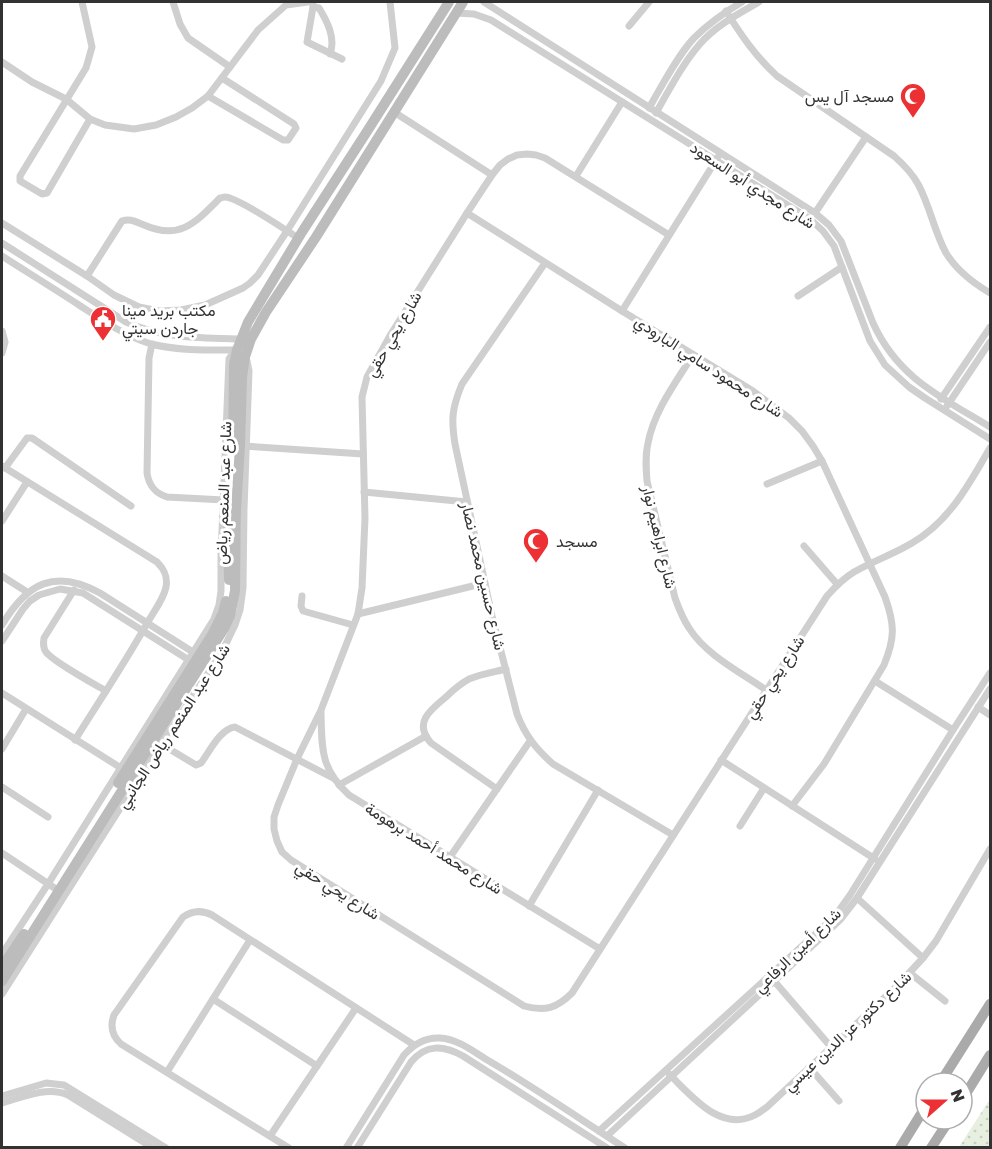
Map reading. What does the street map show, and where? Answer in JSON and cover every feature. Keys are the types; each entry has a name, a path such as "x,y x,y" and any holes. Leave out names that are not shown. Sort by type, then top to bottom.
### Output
{"main road":[{"path":"948,1071 990,1004"},
{"path":"974,1081 990,1055"},
{"path":"900,1148 914,1125"},
{"path":"931,1148 942,1131"}],"street":[{"path":"82,2 93,47 86,68 20,176 20,181 42,194 47,193 90,119"},
{"path":"173,2 188,39 230,67"},
{"path":"2,223 114,295 148,310 181,310 205,305 250,283 258,275 287,231 390,63 395,48 390,2"},
{"name":"شارع عبد المنعم رياض","path":"5,976 200,661 231,624 235,591 236,510 243,446 243,348 256,306 449,2"},
{"name":"شارع عبد المنعم رياض","path":"57,889 179,709 223,613 228,590 234,365 463,2"},
{"name":"شارع مجدي أبو السعود","path":"484,2 654,109 830,225 841,241 873,322 886,346 902,368 942,398 990,427"},
{"path":"629,26 649,2"},
{"path":"652,120 661,87 693,40 715,19 742,2"},
{"path":"645,116 654,109 699,45 731,18 759,2"},
{"path":"2,62 32,82 66,99 90,119 134,129 156,125 177,117 208,96 258,30 285,3 311,3 319,8 326,19 332,40 333,48 330,54"},
{"path":"311,3 306,41 342,59"},
{"path":"726,11 752,51 777,76 894,156 911,174 924,195 947,255 965,276 990,293"},
{"name":"شارع مجدي أبو السعود","path":"441,13 483,16 810,219 834,246 870,341 885,364 909,387 990,438"},
{"path":"499,25 505,15"},
{"path":"208,96 288,141 296,128 293,123 222,78"},
{"path":"576,176 622,102"},
{"path":"394,112 492,176"},
{"path":"366,133 370,140 376,141"},
{"path":"815,213 866,138"},
{"path":"622,311 721,153"},
{"path":"352,154 360,156 362,163"},
{"name":"شارع يحي حقي","path":"669,235 545,158 526,154 508,159 500,165 467,213 392,334 367,377 362,397 364,565 358,614 321,710 297,759 274,817 277,841 282,852 291,860 524,1006 535,1009 555,1006 572,993 827,596 837,584 854,572 914,543 941,521 963,494 990,448"},
{"path":"87,276 122,220 130,219 154,230 173,232 195,223 220,198 228,197 298,238"},
{"name":"شارع محمود سامي البارودي","path":"467,213 753,391 789,418 813,446 822,461 885,597 891,614 893,631 891,649 875,681 824,764 792,806"},
{"path":"2,244 139,328 243,348"},
{"path":"2,256 125,333 152,344 188,349 243,348"},
{"name":"شارع حسين محمد نصار","path":"545,263 462,384 452,413 467,502 485,583 517,714 530,741 553,764 673,835"},
{"path":"798,296 842,267"},
{"path":"937,406 990,327"},
{"path":"2,331 5,342 2,353"},
{"path":"944,411 990,342"},
{"path":"152,344 149,358 147,473 151,486 167,497 224,500"},
{"name":"شارع عبد المنعم رياض الجانبي","path":"57,889 121,768 200,661 219,605 221,591 229,359 233,353 243,348"},
{"name":"شارع ابراهيم نوار","path":"693,355 652,427 645,463 647,481 681,615 702,644 766,690"},
{"path":"75,740 143,631 165,591 166,575 157,562 3,467 27,438 32,438 131,506"},
{"path":"243,446 363,454"},
{"path":"766,484 822,461"},
{"path":"2,521 27,482"},
{"path":"364,492 467,502"},
{"path":"804,546 837,584"},
{"path":"2,576 27,592"},
{"path":"2,625 27,592 58,580 72,581 85,585 147,623 200,661"},
{"path":"358,614 485,583"},
{"path":"2,641 30,601 49,591 74,590 84,593 143,631 200,661"},
{"path":"74,590 44,638 43,645 49,656 106,691"},
{"path":"302,596 303,611 353,625"},
{"path":"497,789 434,746 426,736 423,725 427,713 458,687 472,678 506,669"},
{"name":"شارع أمين الرفاعي","path":"599,1131 665,1070 775,982 857,898 876,860 952,730 990,672"},
{"path":"875,681 952,730"},
{"name":"شارع أمين الرفاعي","path":"607,1136 672,1077 728,1019 838,918 850,896 990,689"},
{"path":"2,693 121,768"},
{"path":"971,702 990,715"},
{"path":"2,749 26,709"},
{"name":"شارع عبد المنعم رياض الجانبي","path":"2,954 57,889 161,744 179,709"},
{"name":"شارع محمد أحمد برهومة","path":"321,710 322,748 326,764 333,778 349,795 600,949"},
{"path":"161,744 199,765 225,730 235,727 333,778"},
{"path":"339,785 426,736"},
{"path":"450,857 530,741"},
{"path":"721,760 876,860"},
{"path":"2,787 48,817"},
{"path":"740,826 764,788"},
{"path":"529,906 598,790"},
{"name":"شارع دكتور عز الدين عيسي","path":"665,1070 715,1115 742,1120 767,1107 910,973 923,958 936,941 990,849"},
{"path":"2,854 57,889"},
{"path":"857,898 923,958"},
{"path":"289,1148 118,1041 112,1031 114,1015 180,920 187,914 200,911 208,913 414,1045"},
{"path":"167,1072 250,940"},
{"path":"910,973 945,1001"},
{"path":"2,994 5,976"},
{"path":"775,982 831,1047"},
{"path":"213,999 317,1066"},
{"path":"270,1136 356,1008"},
{"path":"346,1148 404,1055 414,1045 439,1038 459,1043 502,1068 625,1148"},
{"path":"357,1148 411,1062 424,1050 440,1047 456,1052 607,1148"},
{"path":"809,1067 839,1101"},
{"path":"497,1078 502,1068"},
{"path":"2,1096 46,1083 64,1085 75,1095 153,1148"},
{"path":"2,1102 46,1091 75,1095 166,1148"},
{"path":"371,1108 378,1113"}],"green space":[{"path":"990,1099 990,1147 959,1147 969,1131 974,1131 974,1124"}],"place":[{"name":"مسجد آل يس","path":"913,119"},
{"name":"مكتب بريد مينا جاردن سيتي","path":"103,342"},
{"name":"مسجد","path":"536,564"}]}
